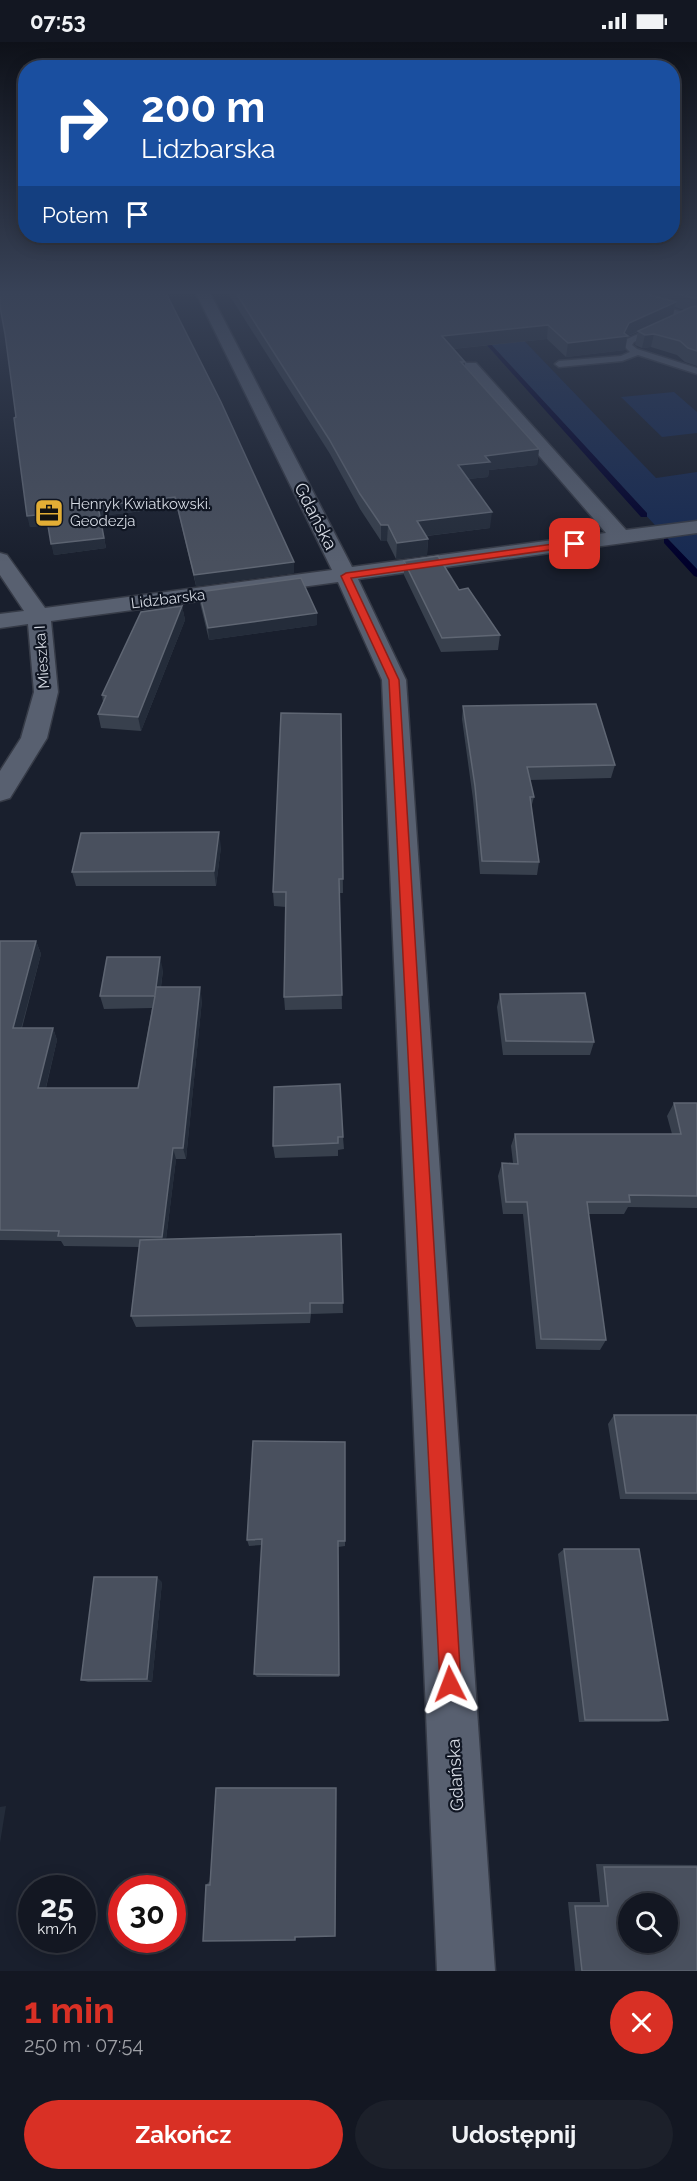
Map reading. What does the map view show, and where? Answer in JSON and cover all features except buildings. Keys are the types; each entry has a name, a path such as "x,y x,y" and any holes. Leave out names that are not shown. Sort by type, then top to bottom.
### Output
{"street":[{"name":"Gdańska","path":"248,383 346,576 394,680 466,1971"},
{"path":"485,383 621,537"},
{"name":"Lidzbarska","path":"0,621 697,527"},
{"name":"Mieszka I","path":"0,559 39,616 46,692 34,738 0,792"}],"shaded area":[{"path":"522,383 565,383 656,478 697,472 697,570"},
{"path":"674,392 697,412 697,433 662,437 621,397"}],"waterway":[{"path":"524,383 644,515"},
{"path":"667,541 697,574"}],"place":[{"name":"Henryk Kwiatkowski. Geodezja","path":"49,513"}],"route":[{"path":"450,1684 394,680 346,576 575,544"}]}
